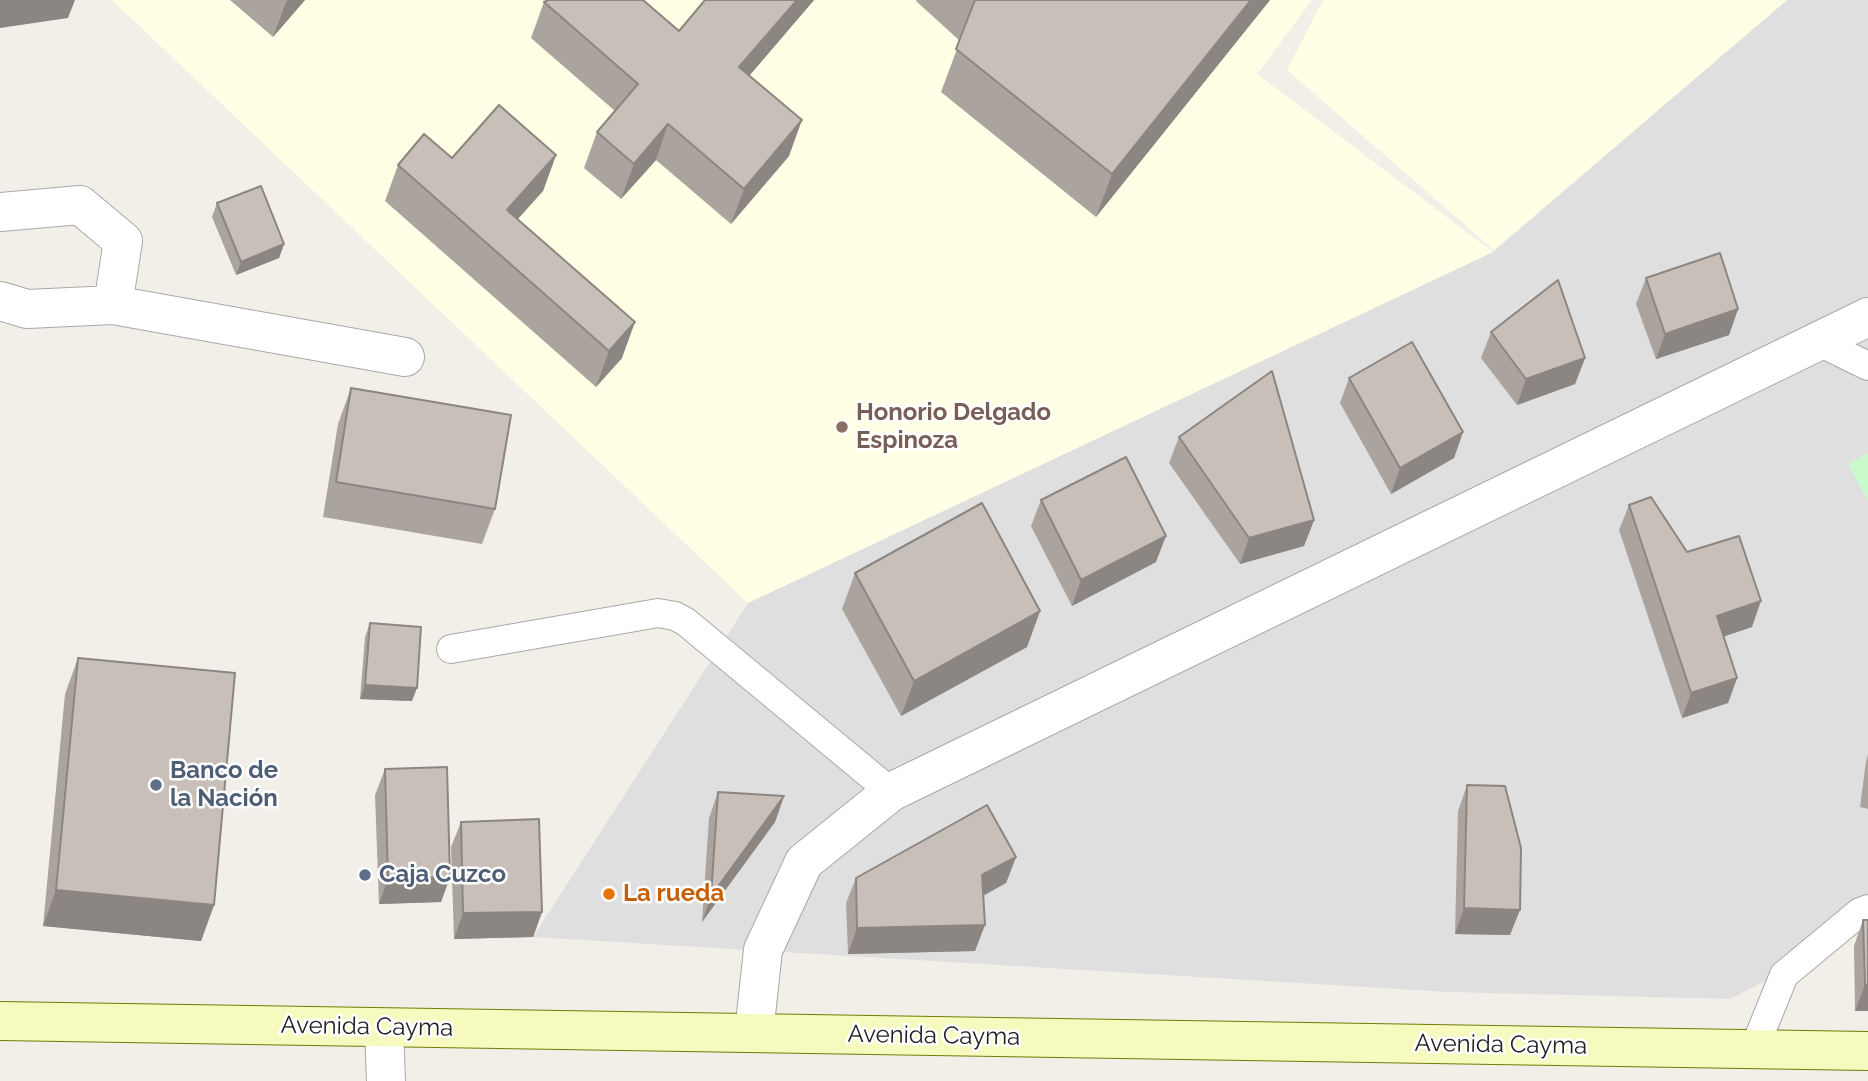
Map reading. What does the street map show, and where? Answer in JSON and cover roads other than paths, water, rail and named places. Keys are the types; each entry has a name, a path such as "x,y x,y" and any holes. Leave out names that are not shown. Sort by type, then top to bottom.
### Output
{"main road":[{"name":"Avenida Cayma","path":"0,1021 1868,1051"}],"street":[{"path":"0,212 80,205 102,223 123,241 113,305"},
{"path":"0,301 27,309 113,305 405,357"},
{"path":"754,1033 763,950 804,862 891,792 1868,317"},
{"path":"384,1028 386,1081"}],"lane":[{"path":"1817,341 1868,366"},
{"path":"452,649 658,614 674,617 686,622 891,792"},
{"path":"1754,1049 1784,975 1860,912 1868,909"}],"place":[{"name":"Honorio Delgado Espinoza","path":"842,427"},
{"name":"Banco de la Nación","path":"156,785"},
{"name":"Caja Cuzco","path":"365,875"},
{"name":"La rueda","path":"609,894"}]}
